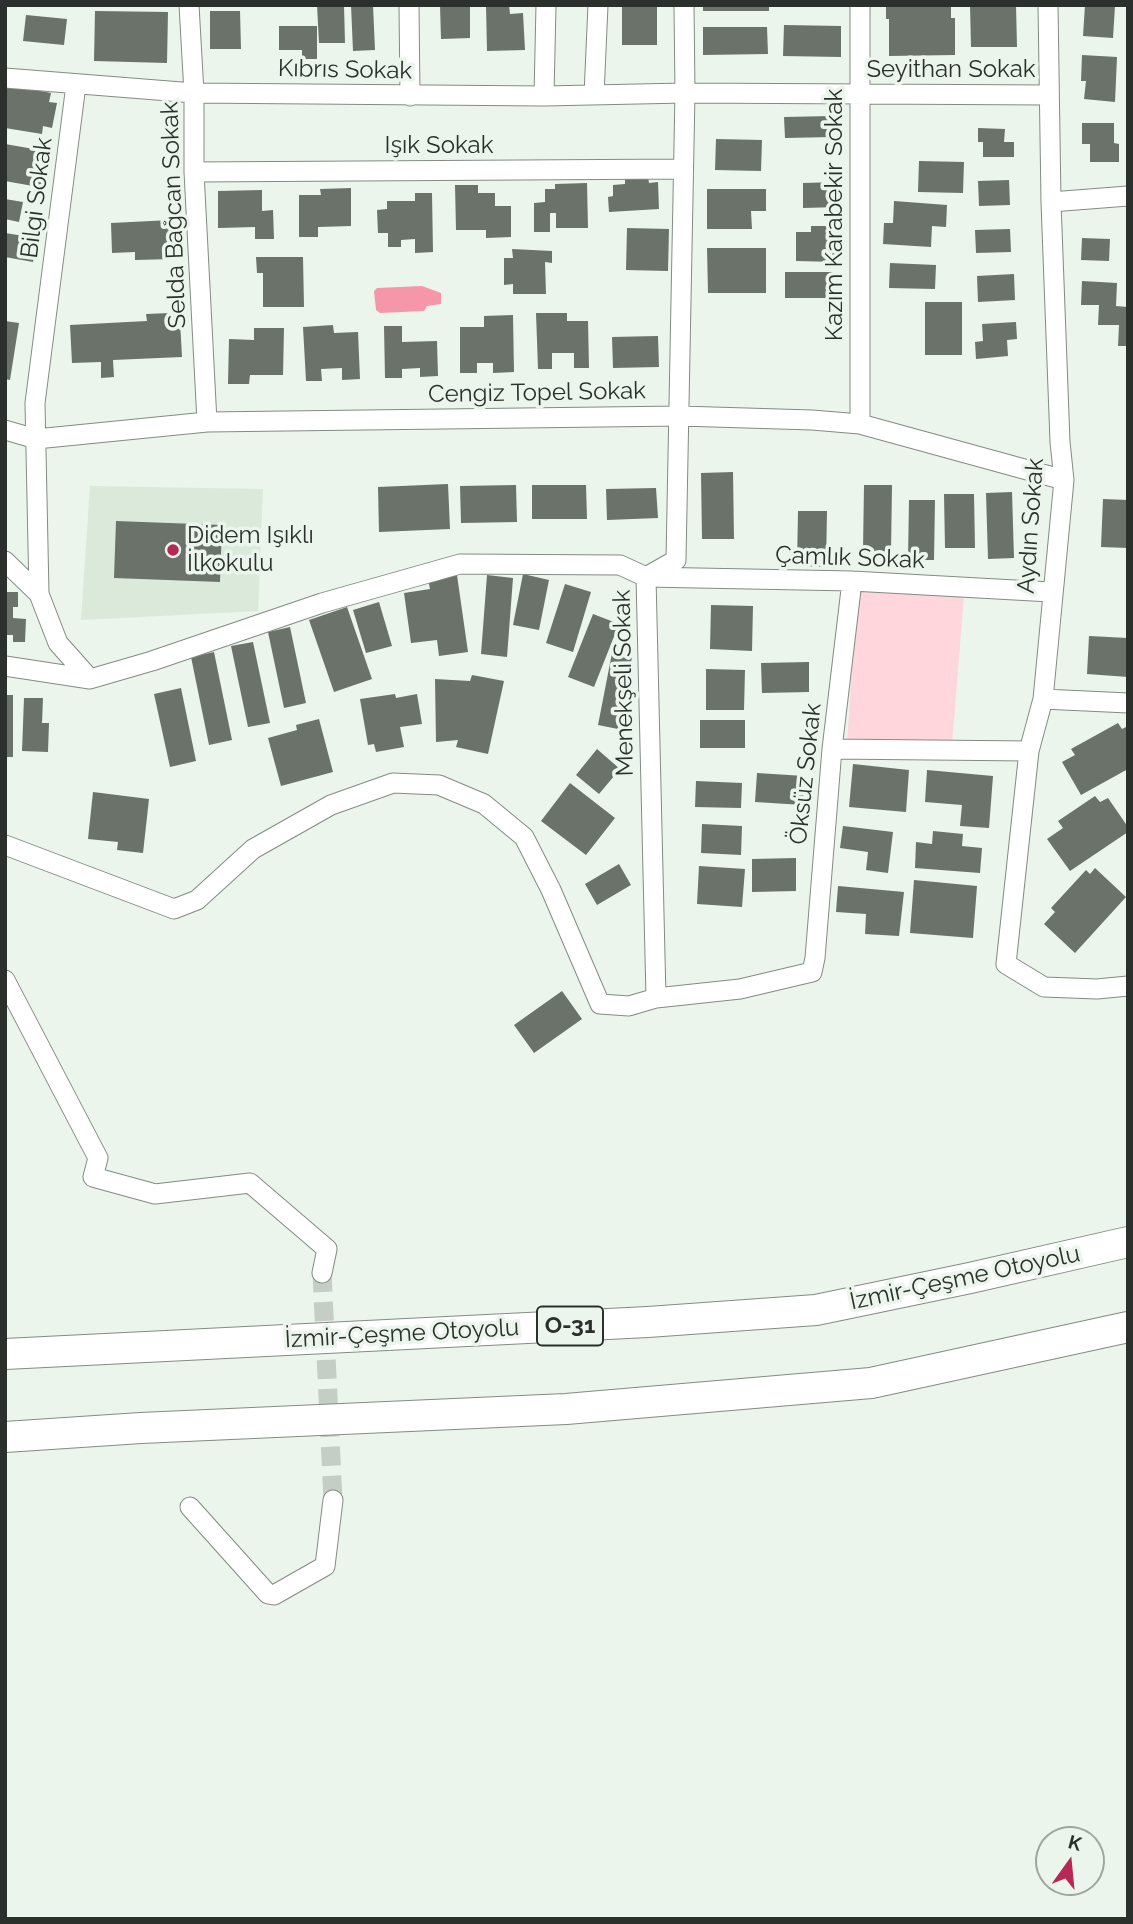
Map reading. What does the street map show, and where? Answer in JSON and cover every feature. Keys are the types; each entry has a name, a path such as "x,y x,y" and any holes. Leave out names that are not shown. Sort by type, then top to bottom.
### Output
{"highway":[{"name":"İzmir-Çeşme Otoyolu","path":"5,1354 648,1322 816,1310 1128,1242"},
{"path":"5,1437 141,1428 566,1409 871,1383 1128,1327"}],"street":[{"name":"Selda Bağcan Sokak","path":"189,5 194,93 194,172 207,422"},
{"path":"409,5 411,96"},
{"path":"544,96 546,5"},
{"path":"594,95 598,5"},
{"name":"Menekşeli Sokak","path":"656,998 646,577 676,560 685,93 684,5"},
{"name":"Kazım Karabekir Sokak","path":"860,5 860,424"},
{"name":"Aydın Sokak","path":"1048,5 1051,202 1060,442 1064,480 1051,592 1043,699 1029,751 1006,964 1044,987 1097,989 1128,986"},
{"name":"Kıbrıs Sokak","path":"5,78 194,93 544,96 685,93"},
{"name":"Bilgi Sokak","path":"76,85 35,403 39,594 58,643 90,679"},
{"name":"Seyithan Sokak","path":"685,93 1049,95"},
{"name":"Işık Sokak","path":"194,172 683,169"},
{"path":"1051,202 1128,196"},
{"name":"Cengiz Topel Sokak","path":"5,430 36,439 207,422 680,416 812,420 860,424 1064,480"},
{"path":"5,561 39,594"},
{"name":"Çamlık Sokak","path":"90,679 152,661 322,603 460,564 620,565 646,577 852,581 1051,592"},
{"name":"Öksüz Sokak","path":"656,998 740,989 812,972 832,749 852,581"},
{"path":"5,666 90,679"},
{"path":"1043,699 1128,704"},
{"path":"832,749 1029,751"},
{"path":"5,845 174,909 197,900 253,849 331,805 393,783 439,785 484,804 524,836 551,890 600,1004 629,1006 656,998"},
{"path":"5,979 98,1158 93,1177 155,1194 250,1182 327,1249 322,1273"},
{"path":"190,1507 268,1594 274,1595 324,1566 333,1500"}],"shaded area":[{"path":"422,286 441,293 441,304 427,306 424,311 380,313 376,310 374,291 377,288"},
{"name":"Didem Işıklı İlkokulu","path":"90,486 263,489 258,611 81,620"},
{"path":"857,592 964,595 952,745 847,743"}],"building":[{"path":"317,5 344,5 345,43 319,43"},
{"path":"351,5 373,5 375,50 353,51"},
{"path":"440,5 470,5 470,38 441,39"},
{"path":"486,5 509,5 510,14 523,13 525,50 487,51"},
{"path":"622,5 657,5 657,45 622,45"},
{"path":"703,5 769,5 769,11 703,11"},
{"path":"886,5 951,5 951,18 955,18 955,55 889,56 889,19 886,19"},
{"path":"970,5 1016,5 1017,47 971,47"},
{"path":"1085,5 1115,6 1113,38 1083,36"},
{"path":"95,11 168,12 167,63 94,61"},
{"path":"210,11 240,11 241,49 210,49"},
{"path":"26,15 67,19 64,45 23,41"},
{"path":"784,25 841,26 841,57 783,56"},
{"path":"279,26 317,26 317,59 302,59 302,50 279,50"},
{"path":"703,27 767,27 768,54 703,55"},
{"path":"1082,55 1117,57 1115,102 1084,99 1086,81 1081,81"},
{"path":"5,84 51,93 49,102 57,103 52,128 43,126 42,134 5,128"},
{"path":"833,116 833,137 785,138 784,117"},
{"path":"1082,123 1114,123 1114,143 1119,144 1119,162 1090,162 1090,144 1082,144"},
{"path":"978,128 1005,129 1004,142 1014,142 1014,157 983,157 983,142 978,142"},
{"path":"716,139 762,140 761,171 715,170"},
{"path":"5,144 51,152 44,188 5,181"},
{"path":"919,161 964,162 963,193 918,192"},
{"path":"648,177 649,183 658,182 659,209 609,212 608,197 613,196 613,185 625,184 625,178"},
{"path":"1009,180 1010,205 979,206 978,181"},
{"path":"838,182 839,207 803,208 803,183"},
{"path":"587,183 588,228 556,228 556,213 550,213 550,232 534,232 534,203 545,202 545,189 555,189 555,184"},
{"path":"455,185 478,185 478,193 495,193 495,206 511,206 511,237 486,238 486,230 456,230"},
{"path":"351,188 351,226 318,227 318,237 299,237 299,195 321,195 320,189"},
{"path":"707,189 766,189 766,211 751,211 752,229 707,229"},
{"path":"262,190 262,211 273,210 274,239 255,239 255,227 218,228 218,191"},
{"path":"415,193 432,193 433,252 415,253 415,239 401,240 401,247 388,247 388,233 378,233 377,210 387,209 387,201 415,201"},
{"path":"5,199 23,202 19,222 5,219"},
{"path":"894,201 947,205 946,227 932,226 931,247 883,244 884,223 893,223"},
{"path":"171,220 173,259 135,260 135,252 112,253 111,223"},
{"path":"811,226 830,226 830,232 838,232 838,262 796,261 796,232 811,232"},
{"path":"627,228 669,229 668,271 626,270"},
{"path":"1010,229 1011,252 976,253 975,230"},
{"path":"5,233 37,238 33,262 5,257"},
{"path":"1082,238 1110,239 1109,261 1081,260"},
{"path":"707,248 766,248 766,293 708,293"},
{"path":"512,249 552,251 552,263 545,262 546,294 513,294 513,284 504,285 504,258 513,258"},
{"path":"256,257 303,257 304,307 263,307 263,273 257,273"},
{"path":"890,263 936,265 935,289 889,288"},
{"path":"785,272 834,272 834,298 785,298"},
{"path":"1014,274 1015,300 978,302 977,276"},
{"path":"1082,281 1117,283 1116,306 1128,307 1128,346 1118,346 1119,325 1098,325 1099,305 1081,305"},
{"path":"925,302 962,302 962,355 925,355"},
{"path":"170,313 170,322 180,321 182,357 113,360 114,377 101,378 101,362 72,363 70,325 147,321 146,314"},
{"path":"536,313 567,313 567,321 588,321 589,368 574,368 574,353 552,353 552,369 538,369"},
{"path":"513,315 514,372 493,373 493,363 477,363 477,373 460,373 460,327 484,327 484,316"},
{"path":"5,321 19,323 10,380 5,379"},
{"path":"1016,322 1017,339 1007,340 1008,356 976,359 975,342 983,341 982,324"},
{"path":"333,325 334,333 358,332 360,379 342,380 342,368 321,369 322,381 306,381 303,327"},
{"path":"384,326 402,326 402,342 437,341 438,376 420,377 420,368 402,369 402,378 385,378"},
{"path":"254,328 284,328 283,375 250,375 249,384 228,384 229,339 254,340"},
{"path":"658,336 659,367 613,368 612,337"},
{"path":"733,472 734,539 702,539 701,473"},
{"path":"448,484 450,529 379,532 378,487"},
{"path":"516,485 517,522 461,523 460,486"},
{"path":"532,485 586,485 587,519 532,519"},
{"path":"864,485 892,485 891,552 863,551"},
{"path":"656,488 658,518 607,520 606,489"},
{"path":"1012,492 1014,558 988,559 986,493"},
{"path":"944,494 974,494 975,548 945,548"},
{"path":"1103,499 1128,500 1128,548 1101,547"},
{"path":"909,500 935,500 934,560 908,560"},
{"path":"798,511 827,511 826,567 797,566"},
{"name":"Didem Işıklı İlkokulu","path":"116,521 222,525 220,582 114,578"},
{"path":"523,574 549,580 539,630 513,625"},
{"path":"457,575 468,652 439,656 437,640 411,643 404,593 430,589 428,579"},
{"path":"487,575 513,578 507,657 481,654"},
{"path":"565,584 591,592 573,652 546,643"},
{"path":"5,592 18,592 18,607 13,607 13,618 26,619 25,642 13,642 13,635 5,635"},
{"path":"379,602 392,646 366,653 353,610"},
{"path":"711,605 753,606 752,651 710,649"},
{"path":"347,607 372,679 334,692 309,620"},
{"path":"593,614 619,624 594,687 568,677"},
{"path":"290,627 306,703 284,708 268,632"},
{"path":"1089,636 1128,638 1128,677 1087,674"},
{"path":"253,642 270,723 248,727 231,646"},
{"path":"613,648 633,652 618,729 598,725"},
{"path":"214,652 232,740 209,745 191,657"},
{"path":"809,662 809,692 762,693 761,663"},
{"path":"706,669 745,670 744,710 706,710"},
{"path":"472,675 504,681 488,754 456,747 458,740 436,742 435,679 470,681"},
{"path":"181,688 196,761 170,767 154,694"},
{"path":"395,694 396,698 417,694 422,724 400,727 404,747 376,752 374,744 368,745 360,699"},
{"path":"5,695 13,695 13,757 5,757"},
{"path":"24,698 43,698 42,723 49,723 48,752 22,751"},
{"path":"319,719 333,772 281,786 268,738 297,730 296,725"},
{"path":"700,720 745,720 745,748 700,748"},
{"path":"1118,723 1122,729 1128,726 1128,769 1081,795 1062,762 1075,755 1071,749"},
{"path":"597,749 620,769 599,794 576,775"},
{"path":"853,764 909,770 906,812 849,807"},
{"path":"927,770 993,776 989,828 960,826 962,805 925,802"},
{"path":"757,773 804,776 803,805 755,802"},
{"path":"696,781 742,783 741,808 695,807"},
{"path":"570,783 615,818 586,855 541,821"},
{"path":"93,792 149,799 143,853 117,850 118,842 88,839"},
{"path":"1095,796 1100,802 1108,798 1128,827 1128,832 1070,871 1047,839 1063,828 1058,821"},
{"path":"702,824 742,826 741,855 701,853"},
{"path":"843,826 893,832 888,873 866,870 868,852 840,848"},
{"path":"933,831 963,834 962,846 982,848 980,873 915,868 916,842 932,844"},
{"path":"796,858 796,891 752,892 752,859"},
{"path":"619,864 631,885 597,905 585,884"},
{"path":"699,866 745,869 742,907 697,904"},
{"path":"1095,868 1126,897 1075,953 1044,924 1055,912 1051,908 1086,870 1090,874"},
{"path":"914,880 977,886 973,938 910,933"},
{"path":"838,886 904,892 899,936 865,934 866,914 836,912"},
{"path":"562,991 582,1019 534,1053 514,1025"}],"tunnel":[{"path":"322,1273 333,1500"}],"place":[{"name":"Didem Işıklı İlkokulu","path":"173,550"}]}
